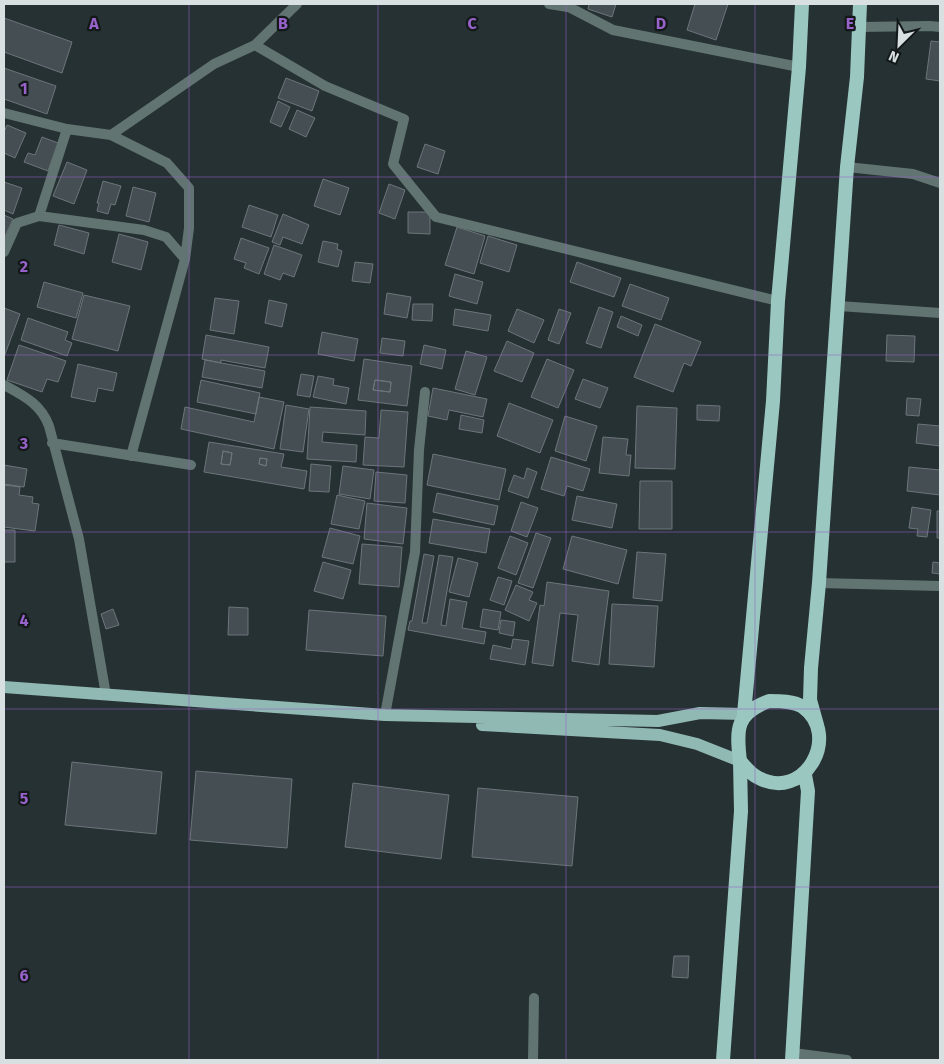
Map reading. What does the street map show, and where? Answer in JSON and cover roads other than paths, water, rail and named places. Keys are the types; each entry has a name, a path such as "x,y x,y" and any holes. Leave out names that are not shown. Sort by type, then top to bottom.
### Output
{"highway":[{"path":"723,1060 741,811 738,728 744,714 773,401 778,301 799,67 802,4"},
{"path":"740,761 756,777 782,784 805,774 814,761 819,746 817,725 810,700 811,668 839,306 847,167 857,77 860,4"},
{"path":"744,714 769,701 784,701 803,707 817,725"},
{"path":"793,1056 808,791 805,774"}],"main road":[{"path":"4,687 385,715 658,721 700,713 744,714"},
{"path":"4,696 660,735 697,744 740,761"}],"street":[{"path":"111,135 214,64 255,45 296,4"},
{"path":"549,4 567,5 614,30 799,67"},
{"path":"859,27 940,27"},
{"path":"255,45 325,86 404,119 394,164 436,217 778,301"},
{"path":"4,113 67,129 111,135 168,163 189,188 190,228 185,259 131,456"},
{"path":"39,216 67,129"},
{"path":"847,167 913,174 940,183"},
{"path":"4,252 17,223 39,216 144,230 166,237 185,259"},
{"path":"839,306 940,313"},
{"path":"4,385 31,400 44,414 79,539 106,695"},
{"path":"385,715 415,552 418,450 425,392"},
{"path":"52,443 191,465"},
{"path":"819,583 940,586"},
{"path":"533,1060 534,998"},
{"path":"793,1056 848,1060"}]}
